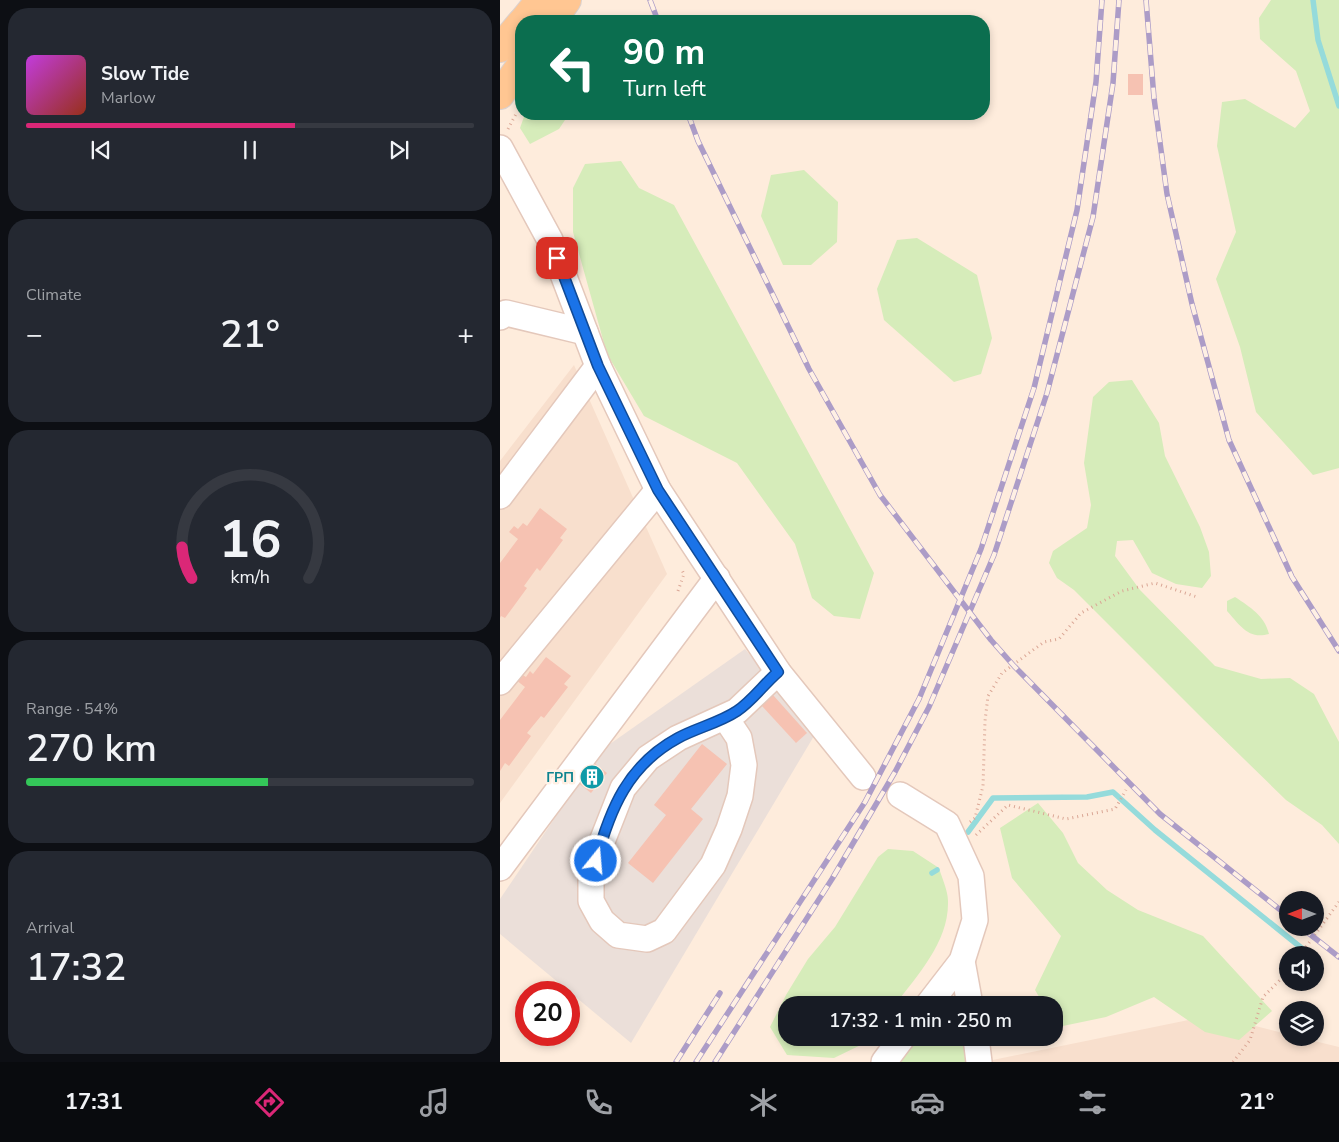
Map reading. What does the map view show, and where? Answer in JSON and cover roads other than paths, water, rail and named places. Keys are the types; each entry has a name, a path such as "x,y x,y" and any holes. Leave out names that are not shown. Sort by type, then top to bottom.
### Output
{"main road":[{"path":"528,15 540,0"},
{"path":"556,15 567,0"},
{"path":"500,48 515,30"},
{"path":"500,95 515,74"}],"street":[{"path":"502,142 550,240 598,366 658,490 778,672 863,777"},
{"path":"500,316 506,313 585,332"},
{"path":"500,496 598,366"},
{"path":"500,682 658,490"},
{"path":"500,868 716,578"},
{"path":"725,717 739,738 744,765 740,796 729,829 713,865 664,930 647,939 618,935 602,921 591,901 591,878 600,844 623,788 648,758 678,738 737,711 778,672"},
{"path":"900,795 947,824 971,876 975,920 962,961 935,996"},
{"path":"962,961 968,996"},
{"path":"884,1062 896,1046"},
{"path":"977,1046 979,1062"}],"waterway":[{"path":"1313,0 1318,40 1339,106"},
{"path":"968,832 993,798 1087,797 1113,792 1155,830 1299,946"},
{"path":"932,873 937,870"}],"railway":[{"path":"650,0 656,15"},
{"path":"696,1062 865,802 919,699 981,549 1034,388 1077,210 1096,82 1102,0"},
{"path":"715,1062 832,879 895,772 929,707 994,555 1047,393 1093,217 1113,83 1119,0"},
{"path":"1146,0 1154,98 1167,194 1192,304 1229,440 1292,577 1339,651"},
{"path":"690,120 698,141 809,369 880,495 991,640 1014,666 1160,814 1279,909"},
{"path":"1312,936 1339,957"},
{"path":"676,1062 720,993"}],"place":[{"name":"ГРП","path":"592,777"}]}
